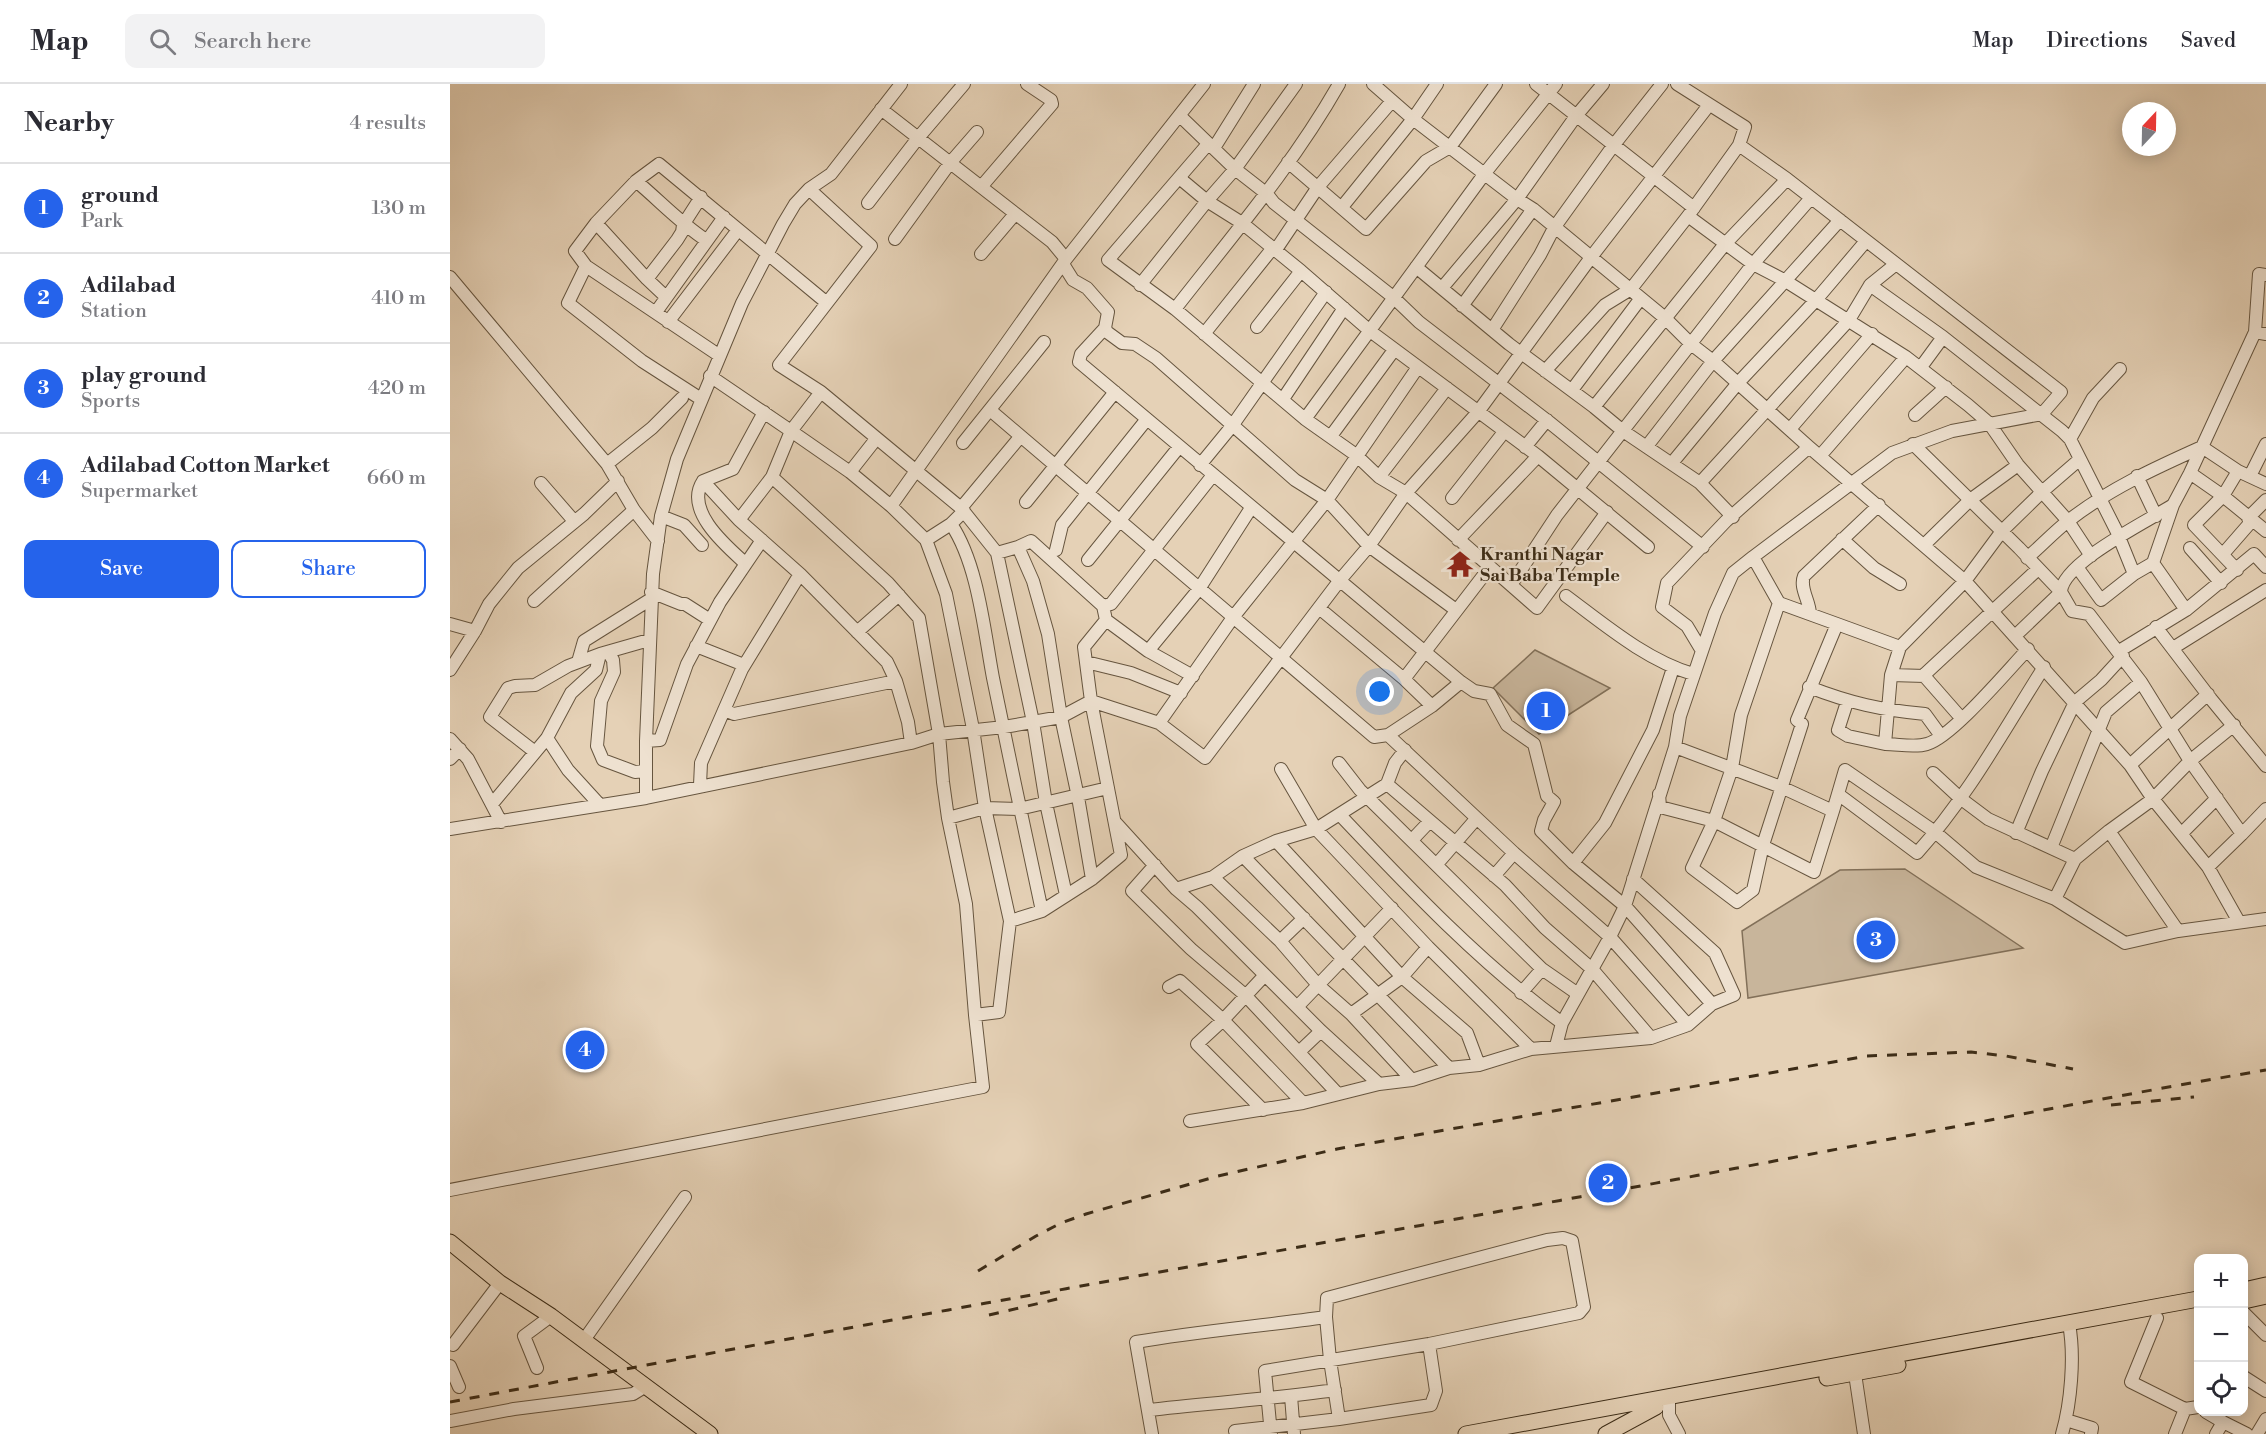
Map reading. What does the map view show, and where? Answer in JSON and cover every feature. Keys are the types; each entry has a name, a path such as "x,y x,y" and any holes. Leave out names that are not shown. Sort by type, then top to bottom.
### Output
{"main road":[{"path":"450,1242 500,1283 551,1316 710,1434"},
{"path":"2248,1289 2266,1286"},
{"path":"2248,1300 2266,1296"},
{"path":"1466,1434 1665,1402 2070,1329 2194,1300"},
{"path":"2070,1329 2194,1311"},
{"path":"1509,1434 1665,1402"},
{"path":"1606,1434 1665,1402"}],"street":[{"path":"646,798 651,595 661,516 677,459 742,303 795,204 809,189 831,174 901,84"},
{"path":"868,203 918,138 964,84"},
{"path":"981,187 1052,104 1051,100 1027,84"},
{"path":"891,506 1064,261 1204,84"},
{"path":"1254,84 1211,146 1108,260 1175,309 1305,418 1356,455 1379,477 1406,493 1538,608 1606,512"},
{"path":"1140,285 1235,169 1296,84"},
{"path":"1175,309 1267,194 1322,114 1339,84"},
{"path":"1373,84 1413,119 1592,256 1965,581 2130,765 2153,799 2208,867 2239,922"},
{"path":"1342,207 1413,119 1437,84"},
{"path":"1288,162 1366,229 1426,161 1450,147 1496,84"},
{"path":"1536,84 1552,89 1576,116 1653,177 1725,244 1753,264 1784,280 1921,367 1989,423 2018,465 2068,521 2091,556"},
{"path":"1442,288 1517,199 1576,116 1603,84"},
{"path":"1492,330 1540,255 1554,228 1613,146 1662,84"},
{"path":"1545,371 1605,305 1631,289 1691,212 1739,145 1745,127 1677,84"},
{"path":"1305,418 1485,173 1552,89"},
{"path":"1204,334 1274,250 1318,187 1392,101"},
{"path":"450,829 646,798 911,743 939,734 1004,727 1061,717 1090,701 1159,723 1205,758 1282,659 1318,608 1369,546 1406,493 1478,412 1592,256 1709,105"},
{"path":"881,109 1055,244 1073,280 1087,288 1108,312 1105,328 1081,354 1079,362 1461,682 1474,691 1490,694 1507,725 1533,742 1547,795 1554,802 1540,831 1625,906 1712,1004"},
{"path":"1180,116 1235,169 1267,194 1274,203 1393,297 1419,322 1547,420 1703,547"},
{"path":"895,238 950,163 977,132"},
{"path":"1556,1046 1562,1023 1625,906 1675,747 1680,716 1693,674 1715,613 1733,573 1892,453 1952,431 2042,414 2061,392 1787,179 1739,145"},
{"path":"720,356 586,266 575,251 596,223 636,181 659,164 827,303"},
{"path":"1181,177 1207,201 1242,223 1394,350 1538,456 1648,547"},
{"path":"1594,406 1725,244 1787,179"},
{"path":"636,181 683,225 706,240"},
{"path":"809,189 872,246 779,365 820,392 962,509 997,553 1033,722 1066,895"},
{"path":"647,279 677,240 683,225 701,197"},
{"path":"1510,585 1578,488 1753,264 1811,198"},
{"path":"1462,306 1533,209"},
{"path":"981,254 1015,214"},
{"path":"656,312 724,217"},
{"path":"1647,446 1713,361 1840,220"},
{"path":"596,223 666,297"},
{"path":"668,322 738,230"},
{"path":"1672,464 1738,382 1816,300 1866,241"},
{"path":"1700,483 1849,320 1870,285 1896,264"},
{"path":"586,266 568,303 642,361 701,399"},
{"path":"1416,267 1521,353 1594,406 1623,431 1700,483 1733,517"},
{"path":"1257,327 1301,271"},
{"path":"2077,567 2100,600 2153,562 2173,505 2261,333 2259,274 2266,275"},
{"path":"450,277 607,464 634,510 657,542"},
{"path":"1870,285 1943,337 2042,414 2070,439 2119,537 2134,574"},
{"path":"1200,465 1232,426 1326,292"},
{"path":"1572,390 1641,298"},
{"path":"1283,399 1344,308"},
{"path":"1105,328 1122,343 1135,344 1156,358 1295,480 1327,500 1369,546 1456,610"},
{"path":"1790,429 1872,334"},
{"path":"1921,367 1943,337"},
{"path":"963,443 1044,342"},
{"path":"1331,436 1394,350"},
{"path":"1820,456 1906,357"},
{"path":"1159,723 1234,616 1327,500 1418,367"},
{"path":"2070,439 2092,398 2120,369"},
{"path":"710,376 850,472 891,506 926,540 946,594 974,729 986,808 1010,921 999,1012 975,1016"},
{"path":"1915,415 1946,387"},
{"path":"1379,477 1447,388"},
{"path":"739,520 772,477 791,431 820,392"},
{"path":"1026,502 1115,392"},
{"path":"607,464 652,428 682,398"},
{"path":"990,410 1374,736 1388,735 1432,706 1461,682"},
{"path":"745,563 715,536 698,503 698,489 703,481 733,469 764,412"},
{"path":"1056,550 1060,528 1147,419"},
{"path":"1525,447 1547,420"},
{"path":"1452,498 1504,432"},
{"path":"926,540 951,524 1020,437"},
{"path":"850,472 876,439"},
{"path":"1913,444 2061,592 2072,611 2089,614 2121,653 2190,761 2242,834"},
{"path":"2237,570 2194,525 2244,473 2266,444"},
{"path":"1088,560 1179,447"},
{"path":"1702,651 1687,626 1662,607 1667,582 1726,521 1809,447"},
{"path":"2202,447 2244,473 2266,483"},
{"path":"2027,558 2068,521 2099,500 2137,476 2202,447"},
{"path":"1458,540 1538,456"},
{"path":"1885,744 1892,675 1900,647 1965,581 2002,531 2080,459"},
{"path":"1924,545 1970,500 2018,465"},
{"path":"2190,473 2223,496 2248,518 2250,523 2223,554"},
{"path":"1103,606 1111,604 1213,475"},
{"path":"2137,476 2156,516"},
{"path":"450,1190 983,1087 966,904 948,818 939,734 919,618 899,595 772,477"},
{"path":"450,670 475,631 489,603 518,568 584,514 618,481"},
{"path":"703,481 739,520 800,574 887,662 896,681 908,722 911,743"},
{"path":"541,483 574,521"},
{"path":"2248,518 2266,500"},
{"path":"1810,615 1810,604 1802,580 1878,505"},
{"path":"2015,636 2061,592 2061,585 2077,567 2135,525 2156,516 2173,505"},
{"path":"1148,651 1199,589 1251,508"},
{"path":"534,601 634,510"},
{"path":"661,516 684,525 702,545"},
{"path":"2248,518 2266,531"},
{"path":"951,524 964,545 983,616 1019,809 1042,911"},
{"path":"1842,539 1872,567 1900,584"},
{"path":"646,741 660,740 687,664 696,646 745,563 762,540"},
{"path":"997,553 1031,541 1103,606 1106,620 1148,651 1193,676"},
{"path":"1018,547 1033,581 1048,634 1061,717 1092,879"},
{"path":"2190,548 2221,583"},
{"path":"2016,833 2075,702 2102,680 2121,653 2156,627 2186,610 2254,554 2266,568"},
{"path":"1753,557 1779,603 1900,647"},
{"path":"2153,562 2186,610"},
{"path":"1404,680 1490,567"},
{"path":"1925,676 1926,672 2038,569"},
{"path":"700,785 701,763 744,665 800,574"},
{"path":"2173,648 2266,590"},
{"path":"651,595 685,604 710,620"},
{"path":"578,662 584,641 651,595"},
{"path":"857,632 899,595"},
{"path":"1566,596 1610,629 1673,668 1693,674"},
{"path":"1779,603 1741,715 1732,768 1714,821 1692,868 1737,902 1753,890 1763,845 1802,724 1797,720 1837,624"},
{"path":"1318,608 1432,706"},
{"path":"1010,921 1042,911 1092,879 1121,855 1090,701 1084,647 1106,620"},
{"path":"450,624 475,631"},
{"path":"2156,627 2266,766"},
{"path":"535,752 491,718 490,714 508,688 535,685 578,662 649,640"},
{"path":"696,646 744,665"},
{"path":"1847,702 1838,730 1848,736 1885,744 1929,744 1962,719 2028,649"},
{"path":"492,804 547,738 571,693 596,670 604,653"},
{"path":"604,653 613,660 614,672 601,701 597,746 603,760 635,772 645,771"},
{"path":"1086,662 1131,674 1181,693"},
{"path":"1838,794 1917,852 1960,798 2044,667"},
{"path":"1573,862 1605,823 1643,750 1653,730 1673,668"},
{"path":"1892,675 1925,676 1962,719"},
{"path":"724,710 734,714 896,681"},
{"path":"2051,848 2106,712 2141,682"},
{"path":"1809,687 1847,702 1887,710 1925,714 1941,736"},
{"path":"2130,765 2208,694"},
{"path":"2055,899 2075,859 2153,799 2190,761 2234,725"},
{"path":"1388,735 1514,854 1610,937 1688,1024"},
{"path":"547,738 567,770 599,804"},
{"path":"450,739 468,759 501,822"},
{"path":"1675,747 1781,787 1833,811"},
{"path":"450,759 460,749"},
{"path":"1176,889 1213,877 1243,856 1276,841 1316,829 1340,815 1387,784 1395,763 1405,750"},
{"path":"1339,763 1366,796 1542,969 1578,994"},
{"path":"1281,769 1316,829 1531,1049"},
{"path":"1659,793 1660,807 1714,821 1814,872 1845,770 1935,832 1976,867 2055,899 2124,943 2178,931 2266,919"},
{"path":"1933,773 1960,798 1988,819 2075,859"},
{"path":"1387,784 1494,876 1545,928 1592,969 1651,1038"},
{"path":"948,818 986,808 1019,809 1078,797 1108,788"},
{"path":"2182,833 2217,798"},
{"path":"2208,867 2266,809"},
{"path":"1340,815 1419,898 1521,993 1562,1023"},
{"path":"1437,864 1476,819"},
{"path":"1412,840 1430,821"},
{"path":"1114,822 1176,889 1321,1031 1379,1084"},
{"path":"2109,831 2178,931"},
{"path":"1276,841 1402,977 1467,1033 1479,1065"},
{"path":"1494,876 1514,854"},
{"path":"1243,856 1449,1068"},
{"path":"1155,865 1132,891 1191,949 1245,995 1338,1094"},
{"path":"1213,877 1280,941 1318,985 1351,1014 1412,1080"},
{"path":"1190,1121 1303,1103 1379,1084 1412,1080 1449,1068 1479,1065 1531,1049 1651,1038 1688,1024 1712,1004 1734,995 1715,953 1633,879"},
{"path":"1297,1007 1392,908"},
{"path":"1280,941 1304,918"},
{"path":"1351,1014 1402,977 1428,946"},
{"path":"1521,993 1542,969"},
{"path":"1263,1110 1197,1044 1265,975"},
{"path":"1169,987 1180,981 1223,1020 1303,1103"},
{"path":"1300,1051 1321,1031"},
{"path":"584,1340 685,1197"},
{"path":"1271,1431 1265,1371 1330,1360 1429,1344 1580,1313 1584,1307 1572,1241 1563,1238 1547,1240 1329,1296 1326,1300 1326,1317 1330,1360 1339,1419"},
{"path":"451,1346 500,1283"},
{"path":"537,1368 524,1336 551,1316"},
{"path":"1152,1434 1136,1342 1198,1332 1251,1328 1326,1317"},
{"path":"2248,1317 2266,1335"},
{"path":"2157,1318 2131,1382 2185,1409 2194,1408"},
{"path":"2062,1434 2070,1389 2070,1329"},
{"path":"1235,1431 1293,1429 1339,1419 1431,1405 1436,1391 1429,1344"},
{"path":"450,1366 459,1387"},
{"path":"1854,1368 1864,1434"},
{"path":"2248,1380 2266,1391"},
{"path":"450,1421 513,1409 633,1394 646,1386"},
{"path":"1148,1410 1335,1390"},
{"path":"1291,1396 1293,1429"},
{"path":"1665,1402 1679,1434"},
{"path":"2175,1434 2185,1409"},
{"path":"2213,1416 2247,1434"},
{"path":"2066,1419 2092,1428 2091,1434"},
{"path":"2257,1434 2266,1419"},
{"path":"2216,1434 2223,1422"}],"shaded area":[{"path":"1535,650 1610,688 1539,734 1493,688"},
{"path":"1905,869 2023,948 1748,998 1742,931 1840,870"}],"railway":[{"path":"978,1271 1036,1236 1061,1223 1086,1214 1218,1176 1337,1149 1867,1056 1971,1052 2006,1056 2073,1069"},
{"path":"450,1402 2266,1070"},
{"path":"2111,1105 2194,1097"},
{"path":"989,1315 1066,1297"}],"place":[{"name":"Kranthi Nagar Sai Baba Temple","path":"1460,564"},
{"name":"ground","path":"1546,711"},
{"name":"play ground","path":"1876,940"},
{"name":"Adilabad Cotton Market","path":"585,1050"},
{"name":"Adilabad","path":"1608,1183"}]}
